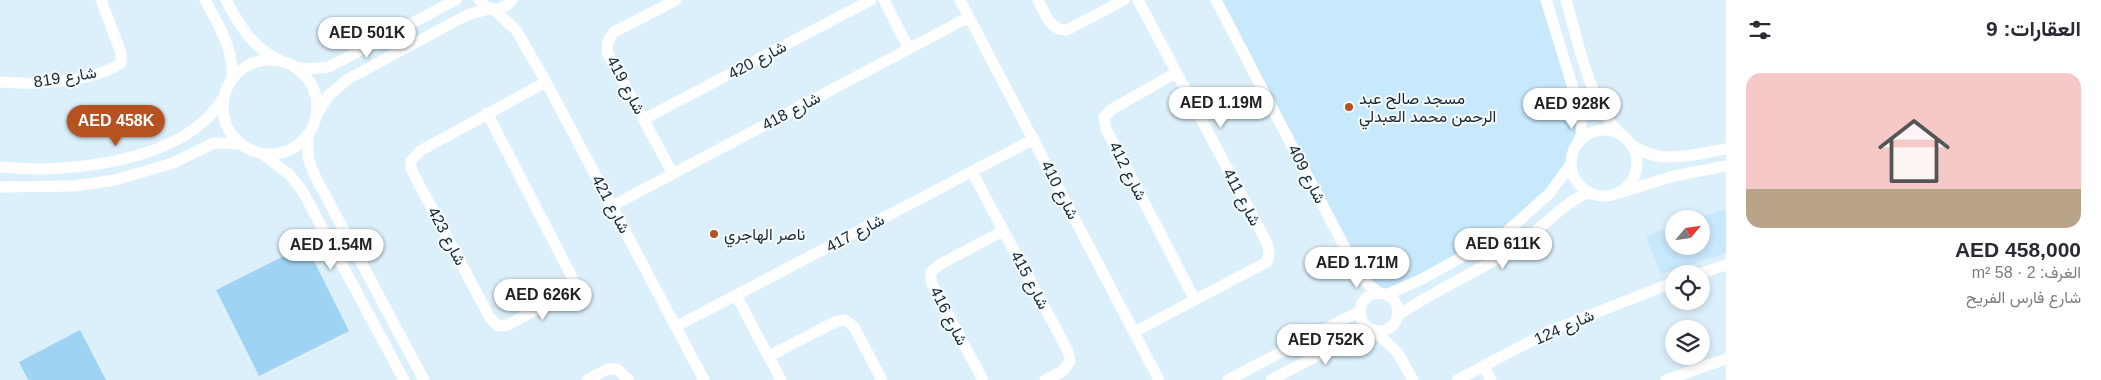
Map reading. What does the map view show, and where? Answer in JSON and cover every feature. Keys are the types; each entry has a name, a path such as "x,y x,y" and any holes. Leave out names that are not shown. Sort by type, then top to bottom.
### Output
{"street":[{"name":"شارع 819","path":"0,82 48,83 112,69 121,63 121,53 101,0"},
{"path":"205,0 230,49 232,79"},
{"path":"226,0 240,26 252,42 305,76 313,89 317,104 316,120"},
{"path":"0,167 70,167 133,156 153,149 191,132 206,120 224,97 232,79 242,69 256,62 270,60 305,69 328,67 456,0"},
{"name":"شارع 421","path":"479,0 516,30 546,82 704,380"},
{"name":"شارع 419","path":"673,174 607,52 608,41 614,32 676,0"},
{"name":"شارع 420","path":"644,119 871,0"},
{"path":"884,0 909,49"},
{"name":"شارع 410","path":"960,0 1159,380"},
{"path":"1038,0 1051,25 1059,31 1067,30 1124,0"},
{"name":"شارع 411","path":"1134,332 1267,262 1269,255 1268,245 1138,0"},
{"name":"شارع 409","path":"1216,0 1356,269 1368,284 1383,294"},
{"path":"1228,380 1361,308 1367,298 1409,286 1488,243 1516,223 1549,194 1571,164 1576,146 1582,134 1580,111 1546,0"},
{"path":"1566,0 1598,102 1609,122 1631,144 1646,154 1668,158 1726,149"},
{"path":"264,155 281,154 296,147 308,136 324,102 337,86 467,15 492,9 501,9 512,1"},
{"name":"شارع 421","path":"512,1 516,30"},
{"name":"شارع 418","path":"612,206 969,17"},
{"path":"380,40 378,44 379,52 385,56 390,56"},
{"name":"شارع 412","path":"1176,73 1112,109 1104,118 1106,129 1194,300"},
{"name":"شارع 423","path":"487,113 572,277 573,286 566,293 508,325 498,326 490,318 411,169 411,161 420,151 487,113 546,82"},
{"path":"224,97 223,110 225,122 239,144 251,151 264,155 286,171 303,192 404,380"},
{"path":"1576,146 1592,132 1608,131 1623,136"},
{"path":"308,136 308,158 315,176 424,380"},
{"name":"شارع 417","path":"677,326 1034,139"},
{"path":"0,187 74,186 115,180 167,165 214,144 239,144"},
{"path":"1618,193 1634,177 1637,166 1636,155 1631,144"},
{"path":"1571,164 1576,181 1589,192 1608,196 1660,180 1726,166"},
{"name":"شارع 415","path":"972,172 1068,351 1070,361 1063,371 1045,380"},
{"path":"1271,380 1372,329 1386,330 1396,318 1426,297 1462,279 1516,246 1559,210 1589,192"},
{"name":"شارع 416","path":"983,380 931,282 931,272 939,265 1003,231"},
{"path":"1453,262 1459,267 1462,279"},
{"path":"1710,270 1726,265"},
{"name":"شارع 409","path":"1356,269 1361,288 1361,308"},
{"name":"شارع 124","path":"1457,380 1550,331 1665,286"},
{"path":"1383,294 1393,300 1397,307 1398,352"},
{"path":"736,295 781,380"},
{"path":"1361,308 1362,321 1398,352 1413,380"},
{"path":"769,356 837,321 845,320 854,327 882,380"},
{"path":"1666,380 1726,358"},
{"path":"1484,367 1491,380"},
{"path":"587,380 608,369 618,369 629,380"}],"shaded area":[{"path":"1216,0 1546,0 1580,111 1571,164 1505,233 1386,295 1368,284"},
{"path":"1726,209 1726,253 1689,265 1665,265 1665,273 1661,274 1646,236 1665,229 1665,255 1710,255 1710,214"},
{"path":"306,245 349,331 259,376 216,290"},
{"path":"80,330 106,380 28,380 19,362"}],"place":[{"name":"مسجد صالح عبد الرحمن محمد العبدلي","path":"1349,107"},
{"name":"ناصر الهاجري","path":"714,234"}]}
